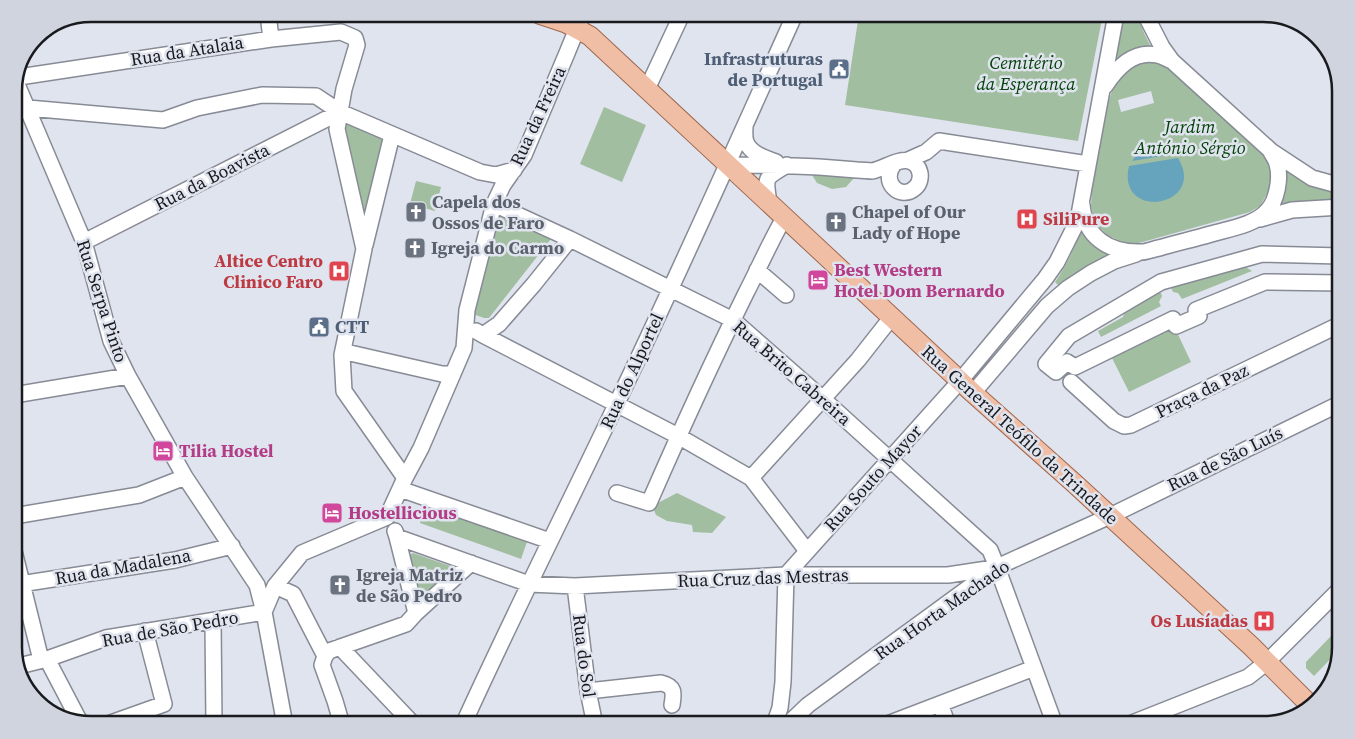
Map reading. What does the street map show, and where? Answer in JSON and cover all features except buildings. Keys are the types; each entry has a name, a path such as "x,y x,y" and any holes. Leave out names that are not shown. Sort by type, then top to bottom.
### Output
{"main road":[{"name":"Rua General Teófilo da Trindade","path":"581,22 590,36 727,165 966,387 1110,516 1267,662 1306,701"}],"street":[{"path":"269,22 271,39"},
{"name":"Rua da Freira","path":"388,517 464,348 467,310 494,204 502,185 524,155 580,22"},
{"path":"647,89 678,22"},
{"name":"Rua do Alportel","path":"468,716 529,584 671,289 791,22"},
{"path":"966,387 1057,262 1077,223 1115,22"},
{"path":"1149,22 1162,47 1172,61 1270,150 1312,178 1332,184"},
{"name":"Rua da Atalaia","path":"25,76 271,39 341,32 355,38 357,45 344,90 340,112"},
{"path":"1102,90 1112,74 1133,57 1157,55 1172,61"},
{"path":"28,108 163,120 197,108 262,95 316,96 340,112 480,172 496,175 514,170"},
{"name":"Rua Serpa Pinto","path":"23,97 84,242 111,341 128,376 185,477 257,585 264,612 283,716"},
{"path":"340,112 337,129 364,249"},
{"name":"Rua da Boavista","path":"84,242 340,112"},
{"path":"745,125 746,141 753,152 764,158 787,165"},
{"path":"392,135 364,249 342,355 344,391 402,483 550,541"},
{"path":"727,165 787,165 872,171 926,152 939,141 1088,164"},
{"path":"1256,220 1271,206 1276,192 1277,164 1270,150"},
{"path":"872,171 896,189 903,192 911,190 916,186 920,178 926,152"},
{"path":"896,189 888,176 890,169 901,162 915,164 919,170 920,178"},
{"path":"769,203 766,183 770,176 787,165"},
{"path":"480,172 490,186 494,204"},
{"path":"1082,201 1083,216 1088,228 1099,240 1115,249 1141,252"},
{"name":"Rua Brito Cabreira","path":"494,204 570,239 733,320 990,550 998,567 1052,716"},
{"path":"966,387 1047,306 1068,288 1114,260 1183,242 1277,213 1332,207"},
{"path":"617,493 649,503 678,436 784,218"},
{"path":"483,335 499,324 570,239"},
{"path":"1332,256 1262,254 1161,282 1069,336 1046,364 1056,372 1068,362 1075,367 1173,319 1176,326 1198,316 1196,310 1265,282 1332,283"},
{"path":"758,270 786,295"},
{"path":"751,478 862,356 891,318"},
{"path":"466,321 472,329 678,436 751,478 807,551"},
{"name":"Praça da Paz","path":"1071,382 1114,421 1124,426 1132,425 1332,328"},
{"path":"342,355 350,353 442,374 453,374"},
{"path":"23,394 128,376"},
{"name":"Rua Souto Mayor","path":"786,574 890,459 966,387"},
{"name":"Rua de São Luís","path":"1110,516 1332,407"},
{"path":"23,514 139,495 185,477"},
{"name":"Rua Horta Machado","path":"796,716 808,705 998,567 1110,516"},
{"path":"264,612 276,586 302,553 388,517 398,537 416,613"},
{"name":"Rua Cruz das Mestras","path":"398,537 529,584 576,586 786,574 948,575 998,567"},
{"name":"Rua da Madalena","path":"23,584 176,560 232,546"},
{"path":"339,716 322,665 329,651 406,624 471,564"},
{"path":"777,716 784,677 786,574"},
{"path":"948,575 954,598"},
{"path":"276,586 293,594 325,656"},
{"name":"Rua do Sol","path":"576,586 588,691 593,716"},
{"path":"1150,716 1248,677 1267,662 1332,597"},
{"path":"23,599 44,659 76,714"},
{"name":"Rua de São Pedro","path":"25,664 106,638 264,612"},
{"path":"214,621 214,716"},
{"path":"130,716 164,704 146,631"},
{"path":"340,647 405,716"},
{"path":"909,716 1034,668"},
{"path":"588,691 661,683 668,684 672,688 674,695 672,706"},
{"path":"781,698 789,706 797,709 808,705"},
{"path":"940,704 945,716"}],"green space":[{"name":"Cemitério da Esperança","path":"858,22 1101,22 1078,141 845,105"},
{"path":"1122,22 1140,22 1151,47 1132,51 1115,59"},
{"name":"Jardim António Sérgio","path":"1141,63 1158,63 1171,69 1261,151 1268,164 1271,178 1268,192 1260,206 1250,212 1139,243 1125,243 1107,235 1095,223 1091,206 1092,189 1109,100 1116,79 1127,69","holes":["1151,91 1154,103 1121,112 1118,100"]},
{"path":"604,107 646,125 622,182 580,164"},
{"path":"346,123 383,138 365,217 344,130"},
{"path":"1287,170 1310,184 1332,191 1332,200 1278,207"},
{"path":"812,175 854,178 846,187 832,189 817,183"},
{"path":"416,181 441,187 435,211 410,204"},
{"path":"500,217 551,239 489,318 484,318 473,314"},
{"path":"1082,227 1113,254 1072,275 1059,286 1055,282 1077,242"},
{"path":"1244,266 1252,271 1182,299 1178,293 1173,292 1170,285"},
{"path":"1159,289 1162,296 1159,302 1161,306 1101,337 1098,331 1123,317 1125,311"},
{"path":"1174,326 1191,362 1129,392 1111,356"},
{"path":"677,493 726,517 712,533 693,532 692,525 667,521 656,515 652,506"},
{"path":"426,506 527,542 521,559 420,523"},
{"path":"413,553 453,567 454,574 422,599 414,595 406,557"},
{"path":"1332,635 1332,658 1314,676 1306,668 1306,662"}],"water":[{"path":"1154,147 1165,149 1174,154 1132,161 1142,152"},
{"path":"1178,158 1184,175 1181,188 1172,197 1160,201 1147,201 1135,195 1129,184 1129,166"}],"place":[{"name":"Infrastruturas de Portugal","path":"839,69"},
{"name":"Capela dos Ossos de Faro","path":"416,212"},
{"name":"SiliPure","path":"1027,219"},
{"name":"Chapel of Our Lady of Hope","path":"836,222"},
{"name":"Igreja do Carmo","path":"415,248"},
{"name":"Altice Centro Clinico Faro","path":"339,271"},
{"name":"Best Western Hotel Dom Bernardo","path":"818,280"},
{"name":"CTT","path":"319,327"},
{"name":"Tilia Hostel","path":"163,451"},
{"name":"Hostellicious","path":"332,513"},
{"name":"Igreja Matriz de São Pedro","path":"340,585"},
{"name":"Os Lusíadas","path":"1264,621"}]}
